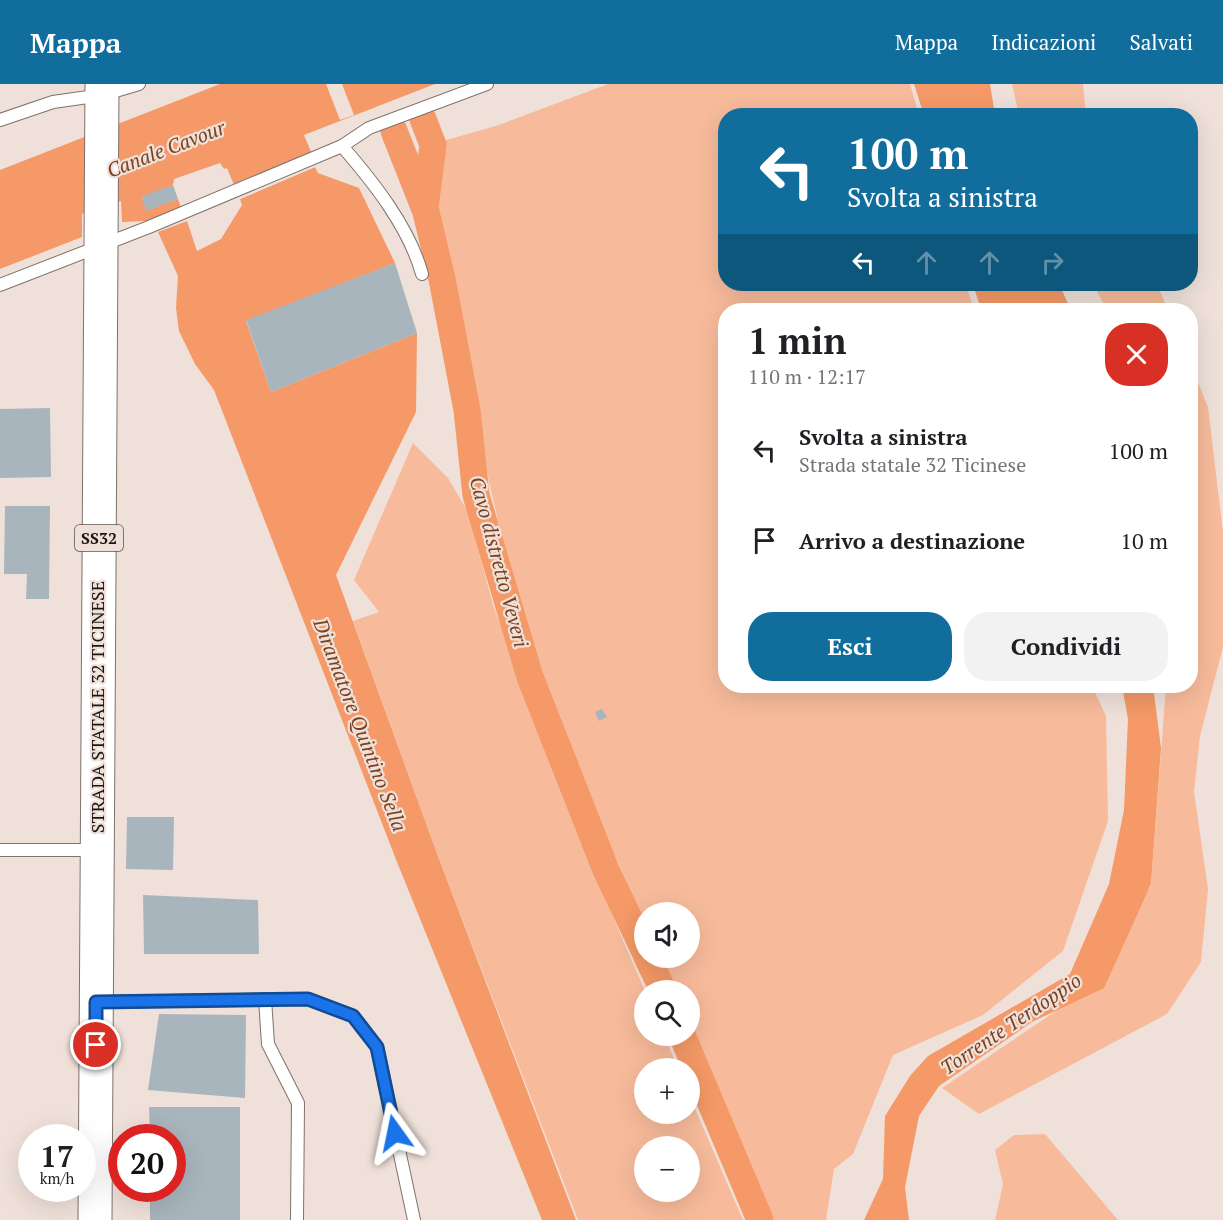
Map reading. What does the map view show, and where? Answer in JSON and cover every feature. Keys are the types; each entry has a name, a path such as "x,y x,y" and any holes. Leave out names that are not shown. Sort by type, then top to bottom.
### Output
{"main road":[{"name":"STRADA STATALE 32 TICINESE","path":"95,1220 102,100"}],"lane":[{"path":"0,120 53,102 102,100 139,84"},
{"path":"0,285 102,236 342,146 358,138 369,128 487,84"},
{"path":"342,146 364,172 397,221 417,257 422,274"},
{"path":"0,850 96,850"},
{"path":"265,999 268,1044 298,1103 297,1220"},
{"path":"96,1002 308,999 353,1016 377,1047 414,1220"}],"shaded area":[{"path":"608,84 910,84 917,108 718,108 718,291 968,291 972,303 718,303 718,693 1095,693 1106,716 1108,821 1063,951 983,1015 893,1055 853,1154 834,1169 826,1220 771,1220 696,1046 700,1046 700,980 669,980 664,968 700,968 700,902 635,902 566,743 535,660 512,580 489,482 465,346 435,206 443,141 499,125"},
{"path":"1012,84 1083,84 1085,108 1017,108"},
{"path":"1097,291 1160,291 1165,303 1103,303"},
{"path":"1198,382 1208,407 1223,532 1223,647 1200,736 1194,792 1208,889 1201,962 1167,1014 979,1114 942,1088 1087,990 1151,886 1165,693 1198,693"},
{"path":"413,443 448,478 468,512 493,605 619,931 640,980 634,980 634,1046 669,1046 674,1058 634,1058 634,1124 700,1124 700,1120 743,1220 578,1220 436,851 353,621 379,612 354,580"},
{"path":"1045,1134 1118,1220 995,1220 1003,1184 995,1150 1014,1135"}],"water":[{"name":"Canale Cavour","path":"220,84 435,84 304,135 312,154 234,185 227,168 224,169 220,163 174,179 173,185 142,197 147,210 178,199 181,208 146,221 122,222 121,201 82,214 82,237 0,269 0,170"},
{"path":"914,84 990,84 994,108 922,108"},
{"name":"Diramatore Quintino Sella","path":"315,167 318,173 359,188 395,263 246,321 271,392 417,333 416,412 336,575 436,851 576,1220 542,1220 397,862 214,390 195,364 179,331 176,308 178,276 158,232 187,221 197,251 221,239 242,205 240,199"},
{"path":"975,291 1062,291 1068,303 979,303"},
{"name":"Torrente Terdoppio","path":"1123,693 1154,693 1161,748 1151,884 1104,988 1032,1022 939,1086 919,1116 905,1187 909,1220 864,1220 883,1179 885,1116 910,1076 928,1056 1070,974 1109,884 1124,810 1128,719"}],"pier":[{"path":"326,84 342,84 354,115 340,120"},
{"path":"315,164 315,167 240,199 239,196"}],"building":[{"path":"173,185 178,199 146,211 142,196"},
{"path":"395,263 417,333 271,392 246,320"},
{"path":"50,408 51,477 0,478 0,409"},
{"path":"5,506 50,506 49,599 26,599 27,574 4,574"},
{"path":"602,709 607,717 599,721 595,712"},
{"path":"127,817 174,817 173,870 126,869"},
{"path":"143,895 258,900 259,954 144,954"},
{"path":"159,1014 246,1015 245,1098 148,1090"},
{"path":"149,1107 240,1107 240,1220 150,1220 150,1202 186,1202 186,1124 150,1124"}],"waterway":[{"name":"Cavo distretto Veveri","path":"423,119 433,145 425,208 442,279 467,410 476,495 530,677 606,870 634,929"},
{"path":"394,131 424,207"},
{"name":"Cavo distretto Veveri","path":"652,968 658,980"},
{"name":"Cavo distretto Veveri","path":"687,1046 760,1220"}],"route":[{"path":"96,1045 96,1002 308,999 353,1016 377,1047 395,1133"}]}
